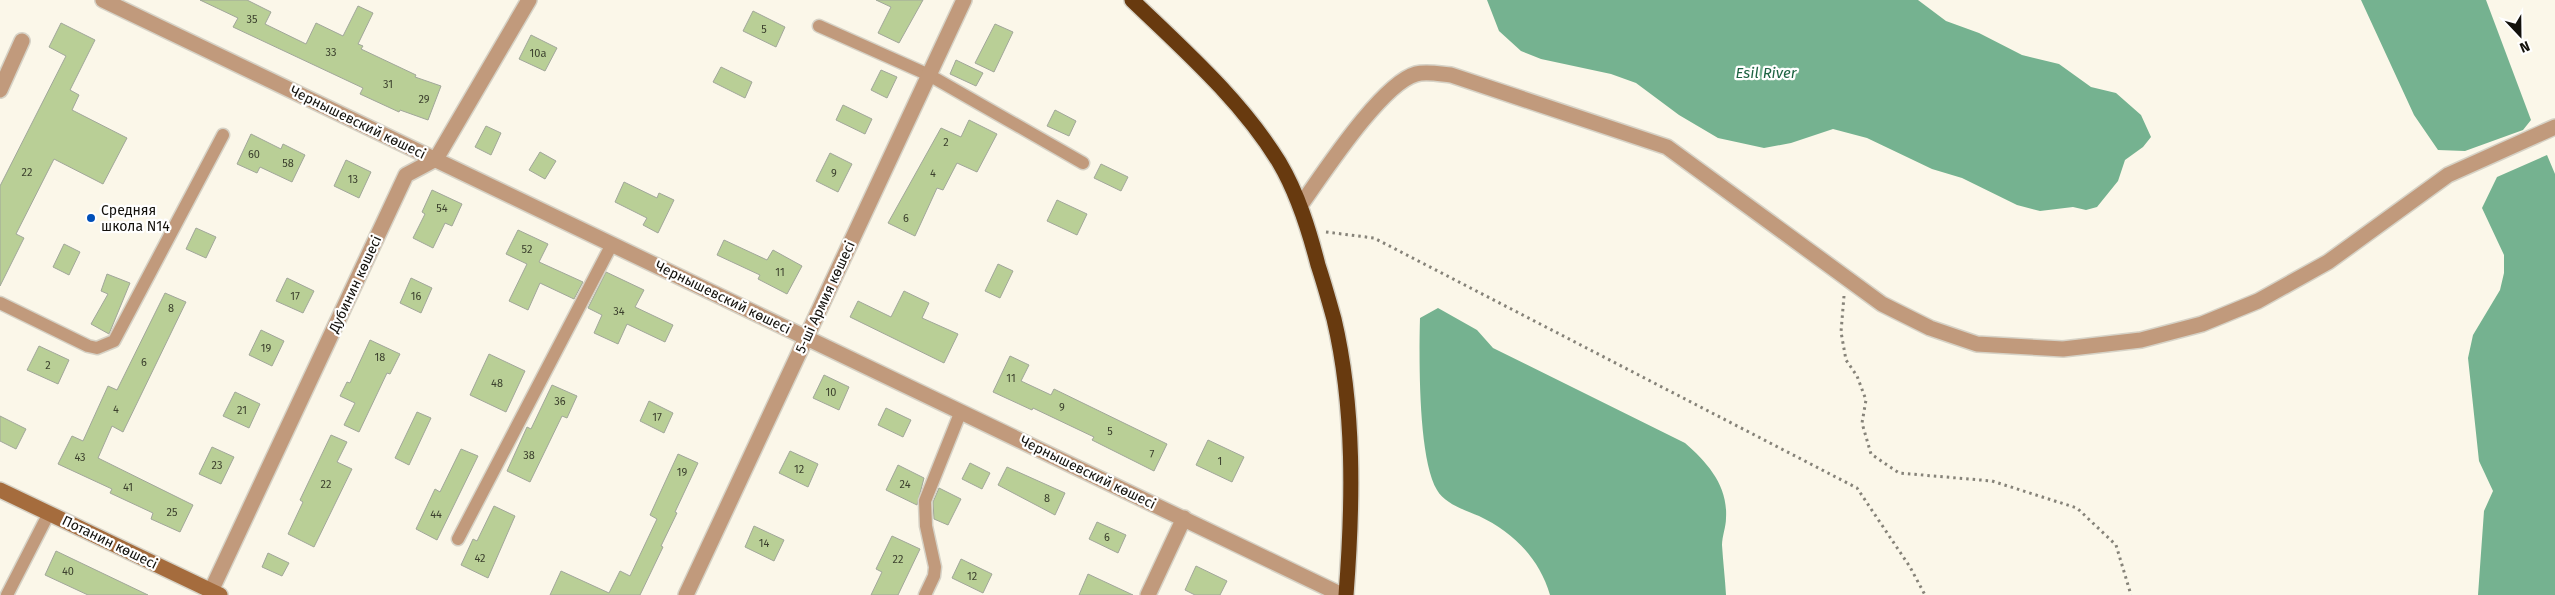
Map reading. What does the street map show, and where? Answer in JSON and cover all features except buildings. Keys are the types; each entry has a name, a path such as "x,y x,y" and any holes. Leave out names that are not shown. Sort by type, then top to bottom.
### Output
{"highway":[{"path":"1132,0 1202,68 1257,130 1280,164 1300,206 1334,321 1347,401 1351,538 1346,595"}],"main road":[{"name":"Потанин көшесі","path":"0,490 215,593"}],"street":[{"name":"Чернышевский көшесі","path":"103,0 1342,595"},
{"path":"436,159 529,0"},
{"name":"5-ші Армия көшесі","path":"686,595 964,0"},
{"path":"0,90 22,41"},
{"path":"1300,206 1379,99 1398,83 1417,73 1450,75 1667,147 1882,304 1930,328 1977,344 2063,349 2141,340 2202,324 2258,301 2328,262 2448,175 2553,128"},
{"name":"Дубинин көшесі","path":"215,593 406,175 436,159"},
{"path":"1148,595 1184,518"}],"lane":[{"path":"819,26 929,75 1083,163"},
{"path":"0,303 88,346 97,348 114,342 223,135"},
{"path":"458,539 612,244"},
{"path":"925,595 934,576 935,567 926,526 925,502 961,411"},
{"path":"7,595 49,513"}],"path":[{"path":"1308,229 1374,238 1857,488 1910,567 1925,595"},
{"path":"1846,278 1840,332 1846,360 1857,376 1866,400 1862,423 1871,454 1899,473 1992,482 2077,508 2116,545 2131,595"}],"water":[{"name":"Esil River","path":"1487,0 1918,0 1946,21 1979,33 2022,55 2059,64 2091,87 2116,93 2141,115 2151,137 2143,147 2125,160 2118,181 2097,207 2086,210 2073,207 2040,211 2017,205 1962,178 1932,169 1867,138 1833,129 1791,143 1764,148 1718,138 1679,115 1636,83 1611,74 1541,59 1521,51 1499,31"},
{"path":"2361,0 2486,0 2531,120 2523,130 2465,151 2438,150 2414,115"},
{"path":"2547,155 2555,174 2555,595 2478,595 2484,511 2493,491 2479,461 2468,358 2473,335 2500,290 2504,273 2504,255 2482,208 2497,177"},
{"path":"1438,308 1477,330 1493,348 1685,443 1709,467 1720,485 1724,496 1726,518 1722,545 1726,595 1550,595 1539,569 1514,538 1491,522 1445,499 1437,490 1426,456 1421,407 1420,318"}],"place":[{"name":"Средняя школа N14","path":"91,218"}]}
